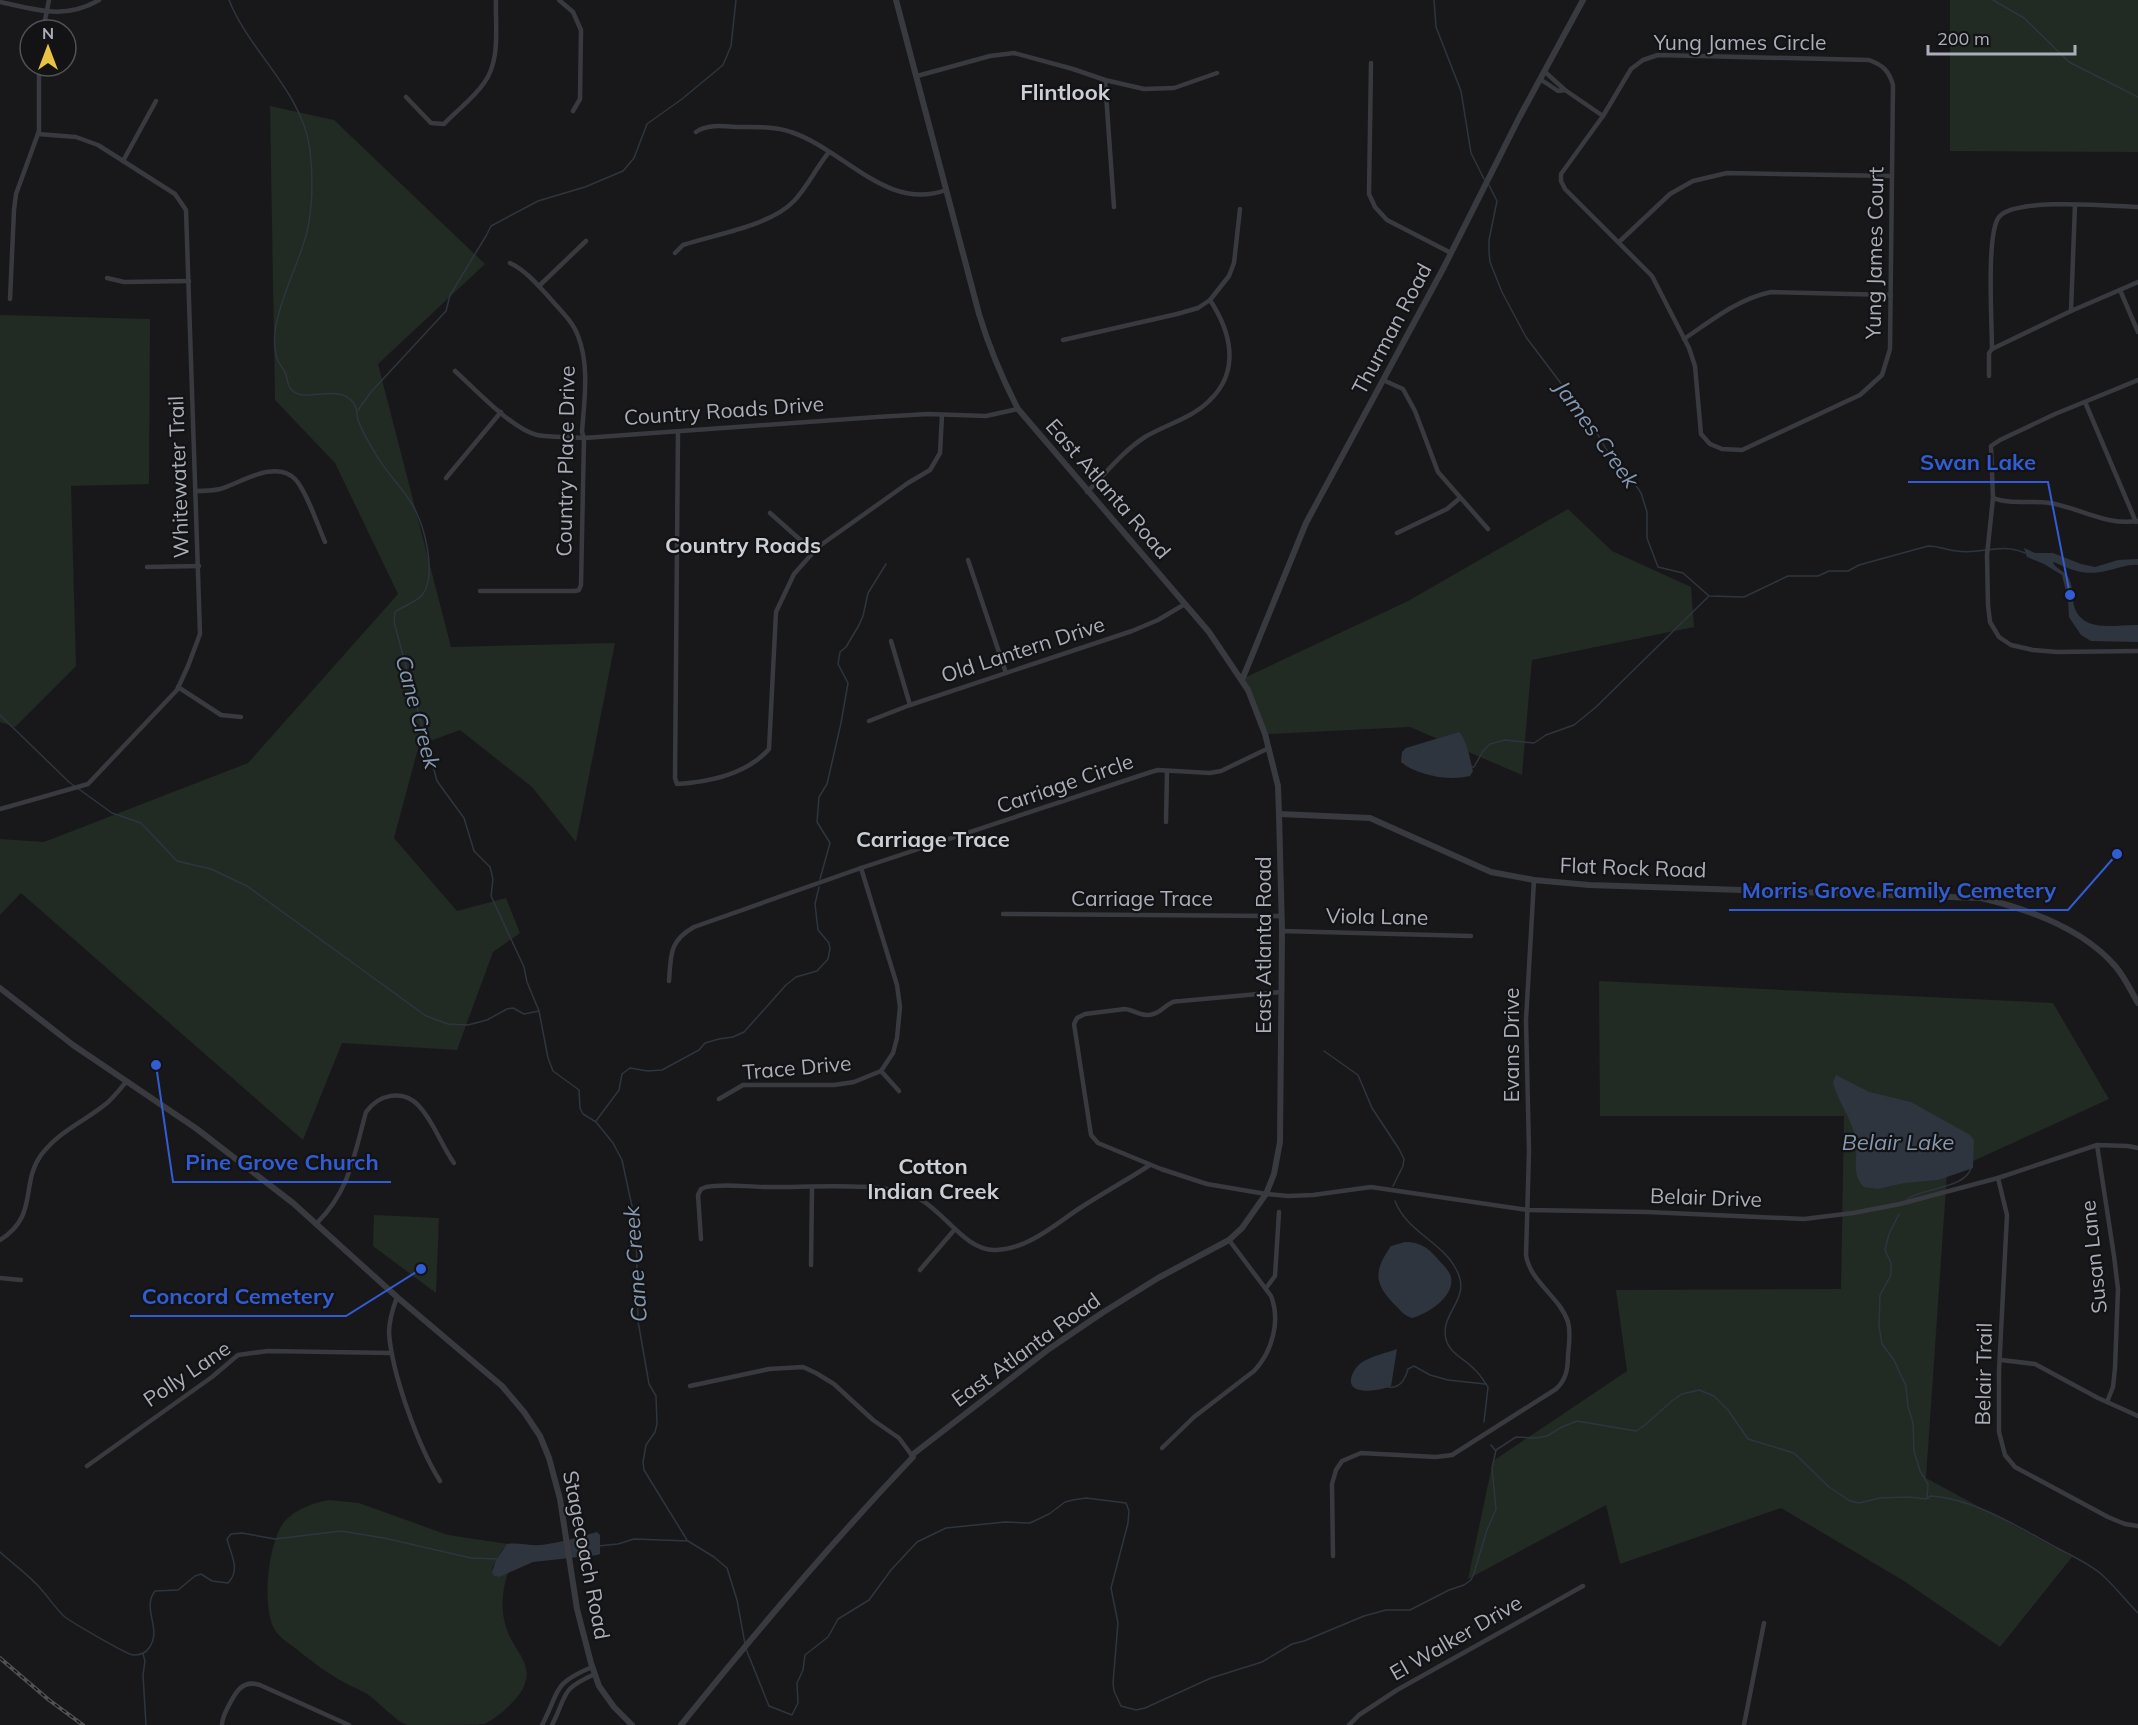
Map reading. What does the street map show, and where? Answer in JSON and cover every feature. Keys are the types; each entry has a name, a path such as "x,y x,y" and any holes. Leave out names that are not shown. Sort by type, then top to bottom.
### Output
{"street":[{"path":"45,18 49,0"},
{"path":"0,2 47,10 52,13 67,13 87,7 99,0"},
{"path":"406,97 431,123 436,125 444,124 480,89 490,73 495,58 496,0"},
{"path":"559,0 573,12 581,30 580,99 573,111"},
{"name":"East Atlanta Road","path":"681,1725 725,1670 874,1498 913,1457 912,1455 1057,1343 1158,1278 1229,1240 1242,1228 1266,1194 1274,1174 1280,1142 1282,931 1279,814 1278,786 1269,748 1248,690 1209,632 1018,409 987,338 896,0"},
{"name":"Thurman Road","path":"1242,680 1306,523 1583,0"},
{"path":"917,76 990,56 1014,52 1104,80 1144,89 1174,88 1217,73"},
{"name":"Yung James Circle","path":"1722,448 1710,444 1701,434 1695,366 1653,276 1565,189 1561,181 1561,174 1603,116 1631,69 1643,60 1658,55 1869,60 1879,63"},
{"path":"1371,63 1369,194 1375,207 1388,220 1451,253"},
{"name":"Yung James Court","path":"1722,448 1742,450 1860,395 1882,375 1890,349 1893,85 1889,72 1879,63"},
{"path":"1544,71 1565,90 1603,116"},
{"path":"10,299 15,202 38,134 39,78"},
{"path":"1540,79 1558,91 1565,90"},
{"path":"1104,80 1114,207"},
{"path":"123,161 156,101"},
{"path":"696,132 702,127 772,128 790,131 829,152 872,180 899,192 913,195 939,193 946,190"},
{"name":"Whitewater Trail","path":"0,809 88,784 178,687 200,634 186,210 175,194 98,145 76,137 38,134"},
{"path":"675,253 683,245 759,222 784,210 803,191 829,152"},
{"path":"1619,242 1670,194 1693,181 1727,173 1892,176"},
{"path":"1989,376 1989,353 1992,349 1992,255 1997,218 2003,212 2016,207 2056,204 2138,207"},
{"path":"2071,311 2075,205"},
{"path":"1063,340 1177,314 1198,308 1210,300 1229,276 1234,263 1240,209"},
{"path":"539,286 586,241"},
{"name":"Country Place Drive","path":"480,591 579,590 581,585 584,357 572,324 524,271 510,263"},
{"path":"107,278 124,282 189,281"},
{"path":"1992,349 2138,282"},
{"path":"2120,290 2138,332"},
{"path":"1684,339 1739,302 1763,293 1891,295"},
{"path":"1088,492 1132,447 1144,438 1197,410 1209,402 1219,390 1228,368 1230,347 1222,318 1210,300"},
{"name":"Country Roads Drive","path":"455,371 501,412 528,432 537,435 584,438 810,421 942,415 986,416 1018,409"},
{"path":"1383,380 1403,388 1415,411 1438,472 1488,529"},
{"path":"2138,380 1991,446 1993,498 1988,555 1990,622 1999,638 2011,645 2033,650 2138,651"},
{"path":"1993,498 2006,501 2050,503 2109,521 2137,522 2085,402"},
{"path":"446,478 501,412"},
{"path":"678,432 675,778 677,784 706,780 742,769 761,758 769,749 776,612 794,574 814,552 866,513 930,470 940,453 942,415"},
{"path":"196,491 221,488 270,471 289,475 301,488 325,542"},
{"path":"1397,533 1448,509 1460,498"},
{"path":"770,513 814,552"},
{"path":"968,560 1006,674"},
{"path":"147,567 199,566"},
{"name":"Old Lantern Drive","path":"869,721 910,705 1132,631 1158,620 1185,604"},
{"path":"891,641 910,705"},
{"path":"178,687 221,715 241,717"},
{"name":"Carriage Circle","path":"669,981 671,956 681,934 694,927 861,868 1151,772 1221,771 1269,748"},
{"path":"1166,822 1167,771"},
{"name":"Flat Rock Road","path":"1279,814 1370,818 1484,869 1534,880 1589,885 1981,898 2035,915 2062,926 2084,939 2116,968 2138,1003"},
{"name":"Trace Drive","path":"719,1099 743,1085 834,1085 854,1082 881,1071 893,1053 900,1007 893,968 861,868"},
{"name":"Evans Drive","path":"1333,1556 1332,1484 1336,1470 1342,1461 1353,1455 1365,1453 1436,1457 1452,1455 1556,1389 1564,1380 1568,1369 1569,1325 1528,1263 1529,1151 1526,1020 1534,880"},
{"name":"Carriage Trace","path":"1003,914 1281,916"},
{"name":"Viola Lane","path":"1282,931 1471,936"},
{"name":"Stagecoach Road","path":"0,988 73,1045 197,1129 317,1223 396,1297 502,1386 540,1436 549,1458 560,1499 580,1628 600,1686 614,1707 632,1725"},
{"name":"Belair Drive","path":"1281,992 1182,1000 1170,1003 1158,1013 1148,1015 1125,1010 1084,1014 1077,1018 1074,1024 1075,1039 1090,1135 1098,1143 1150,1165 1207,1184 1266,1194 1313,1195 1371,1187 1528,1209 1667,1212 1804,1219 1900,1204 1998,1178 2097,1145 2138,1148"},
{"path":"881,1071 899,1092"},
{"path":"0,1240 20,1222 26,1210 32,1175 40,1156 61,1133 107,1102 126,1082"},
{"path":"317,1223 334,1204 348,1179 366,1112 370,1105 385,1096 402,1096 419,1105 454,1162"},
{"name":"Susan Lane","path":"2097,1145 2118,1289 2115,1368 2113,1387 2107,1402"},
{"path":"701,1239 698,1195 706,1186 812,1188 846,1186 900,1190 934,1208 955,1230 985,1249 1009,1249 1035,1238 1150,1165"},
{"name":"Belair Trail","path":"1998,1178 2007,1215 1999,1371 1999,1432 2005,1455 2015,1467 2108,1517 2138,1526"},
{"path":"811,1265 812,1188"},
{"path":"1266,1288 1275,1276 1278,1212"},
{"path":"920,1270 955,1230"},
{"path":"1162,1448 1186,1424 1248,1376 1261,1362 1272,1341 1274,1302 1229,1240"},
{"path":"0,1278 21,1280"},
{"path":"396,1297 389,1331 391,1353 424,1451 440,1481"},
{"name":"Polly Lane","path":"87,1466 212,1377 238,1355 268,1351 391,1353"},
{"path":"2001,1360 2035,1364 2138,1416"},
{"path":"690,1386 769,1369 803,1368 834,1384 873,1420 899,1438 913,1457"},
{"name":"El Walker Drive","path":"1349,1725 1359,1715 1397,1690 1583,1586"},
{"path":"1744,1725 1764,1623"},
{"path":"542,1725 561,1684 574,1675 594,1671"},
{"path":"552,1725 566,1692 594,1671"},
{"path":"222,1725 223,1717 236,1692 251,1683 349,1725"}],"shaded area":[{"path":"1950,0 2138,0 2138,152 1950,151"},
{"path":"270,106 334,120 485,264 378,364 451,647 615,643 576,842 532,787 460,730 419,745 394,838 457,911 506,898 520,933 493,952 457,1050 342,1043 303,1140 21,893 0,915 0,839 44,842 248,763 398,594 335,463 275,400"},
{"path":"0,315 150,319 149,484 71,486 76,666 15,727 0,722"},
{"path":"1568,509 1612,551 1691,587 1694,627 1532,660 1522,775 1410,727 1268,734 1242,679 1408,601"},
{"path":"1599,981 2053,1003 2109,1099 1947,1173 1926,1478 2072,1557 2000,1647 1904,1581 1781,1508 1620,1564 1606,1505 1468,1579 1493,1461 1627,1371 1616,1290 1841,1289 1844,1116 1600,1116"},
{"path":"374,1215 439,1218 436,1293 373,1246"},
{"path":"329,1500 359,1503 448,1535 508,1544 492,1568 494,1576 497,1577 508,1572 503,1593 503,1615 507,1630 523,1660 527,1674 521,1692 499,1715 484,1724 407,1725 367,1694 320,1667 277,1633 268,1607 268,1575 279,1530 289,1517 300,1510"}],"water":[{"path":"2024,548 2035,553 2053,553 2095,567 2118,560 2138,559 2138,565 2094,573 2081,572 2053,563 2069,579 2074,607 2081,618 2095,625 2138,625 2138,642 2091,641 2081,635 2069,617 2068,600 2062,575 2027,557"},
{"path":"1459,732 1464,740 1473,771 1470,776 1453,778 1434,776 1416,771 1401,762 1402,752 1406,748"},
{"name":"Belair Lake","path":"1836,1075 1869,1092 1911,1102 1970,1135 1974,1140 1973,1168 1938,1180 1904,1183 1878,1189 1864,1187 1856,1172 1854,1134 1833,1082"},
{"path":"1405,1242 1419,1244 1426,1248 1445,1267 1451,1277 1449,1291 1439,1304 1412,1318 1403,1313 1383,1291 1378,1278 1381,1263 1391,1246"},
{"path":"1397,1349 1391,1386 1372,1391 1353,1387 1352,1375 1360,1364"},
{"path":"597,1532 600,1535 600,1554 533,1562 499,1577 494,1576 492,1572 496,1560 507,1544 548,1544"}],"waterway":[{"name":"Cane Creek","path":"229,0 250,38 287,91 305,129 310,150 312,191 309,222 277,321 275,336 277,357 289,386 294,392 301,395 344,395 351,400 356,407 358,420 368,441 383,466 412,504 421,524 428,550 427,586 419,598 395,612 394,622 437,781 464,818 474,851 490,867 493,879 491,896 524,967 527,982 539,1011 548,1058 553,1071 579,1090 580,1108 583,1114 596,1122 613,1143 622,1160 636,1225 638,1321 649,1384 656,1396 657,1424 655,1432 646,1445 644,1470 687,1540"},
{"path":"358,410 371,392 446,311 450,295 491,226 538,201 585,187 623,171 634,158 647,124 723,65 731,46 736,0"},
{"name":"James Creek","path":"1434,0 1436,27 1461,91 1471,153 1484,179"},
{"path":"1993,0 2024,18 2069,62 2138,97"},
{"name":"James Creek","path":"1489,185 1497,201 1489,240 1490,262 1502,292 1526,337 1593,426 1606,449 1628,473 1641,493 1647,512 1647,538 1658,567 1683,573 1709,596 1744,597 1788,576 1818,576 1829,571 1848,571 1859,565 1928,546 1966,552 2007,549 2025,553"},
{"path":"820,879 830,843 817,822 819,797 827,784 848,683 838,664 840,652 846,647 859,625 868,593 886,564"},
{"path":"1472,767 1490,744 1505,740 1534,743 1546,735 1574,725 1596,707 1708,597"},
{"path":"0,715 69,782 112,813 141,823 177,861 211,869 247,886 426,1016 448,1024 468,1025 487,1020 507,1009 513,1008 524,1014 539,1011"},
{"path":"596,1121 619,1090 622,1074 630,1068 648,1071 662,1070 699,1050 705,1043 733,1037 744,1032 786,985 796,977 817,971 828,959 830,949 829,943 818,930 815,904 819,887"},
{"path":"1324,1051 1358,1075 1372,1108 1399,1149 1404,1159 1403,1166 1393,1186"},
{"path":"1907,1199 1953,1184 1967,1175 1971,1168"},
{"path":"1395,1201 1407,1221 1442,1251 1456,1269 1461,1289 1447,1321 1446,1339 1450,1348 1476,1371 1488,1387 1484,1422"},
{"path":"1899,1214 1889,1234 1885,1250 1891,1263 1891,1275 1880,1295 1879,1326 1882,1344 1894,1360 1906,1386 1908,1407 1913,1423 1914,1451 1920,1471 1928,1484 1927,1498"},
{"path":"1388,1387 1399,1385 1404,1380 1408,1369 1414,1366 1430,1375 1448,1380 1485,1384"},
{"path":"746,1649 769,1706 792,1715 798,1703 797,1683 803,1670 805,1655 828,1637 838,1619 869,1600 891,1570 917,1542 946,1528 1005,1522 1030,1523 1049,1514 1065,1502 1073,1500 1086,1498 1126,1503 1129,1511 1128,1523 1111,1588 1118,1623 1113,1683 1121,1706 1136,1710 1145,1708 1211,1678 1262,1662 1292,1644 1364,1616 1386,1610 1410,1610 1464,1585 1471,1580 1474,1573 1496,1509 1492,1468 1496,1450 1516,1437 1547,1436 1577,1421 1636,1431 1682,1394 1699,1390 1714,1396 1728,1410 1748,1439 1794,1453 1829,1487 1850,1501 1859,1503 1880,1498 1908,1497 1926,1499 1931,1496 1964,1502 1980,1508 2012,1523 2100,1573 2138,1613"},
{"path":"1491,1445 1495,1450"},
{"path":"0,1552 26,1574 65,1617 133,1655 146,1651 153,1641 150,1605 155,1591 178,1590 201,1574 212,1581 228,1583 234,1573 233,1557 227,1539 231,1534 242,1533 275,1539 341,1531 384,1538 471,1558 498,1559"},
{"path":"598,1546 618,1544 634,1539 688,1541 714,1557 727,1568 737,1600 745,1644"},
{"path":"143,1654 146,1725"}],"railway":[{"path":"0,1658 49,1700 83,1725"}],"place":[{"name":"Swan Lake","path":"2070,595"},
{"name":"Morris Grove Family Cemetery","path":"2117,854"},
{"name":"Pine Grove Church","path":"156,1065"},
{"name":"Concord Cemetery","path":"421,1269"}],"district":[{"name":"Flintlook","path":"1065,92"},
{"name":"Country Roads","path":"743,545"},
{"name":"Carriage Trace","path":"933,839"},
{"name":"Cotton Indian Creek","path":"933,1178"}]}
